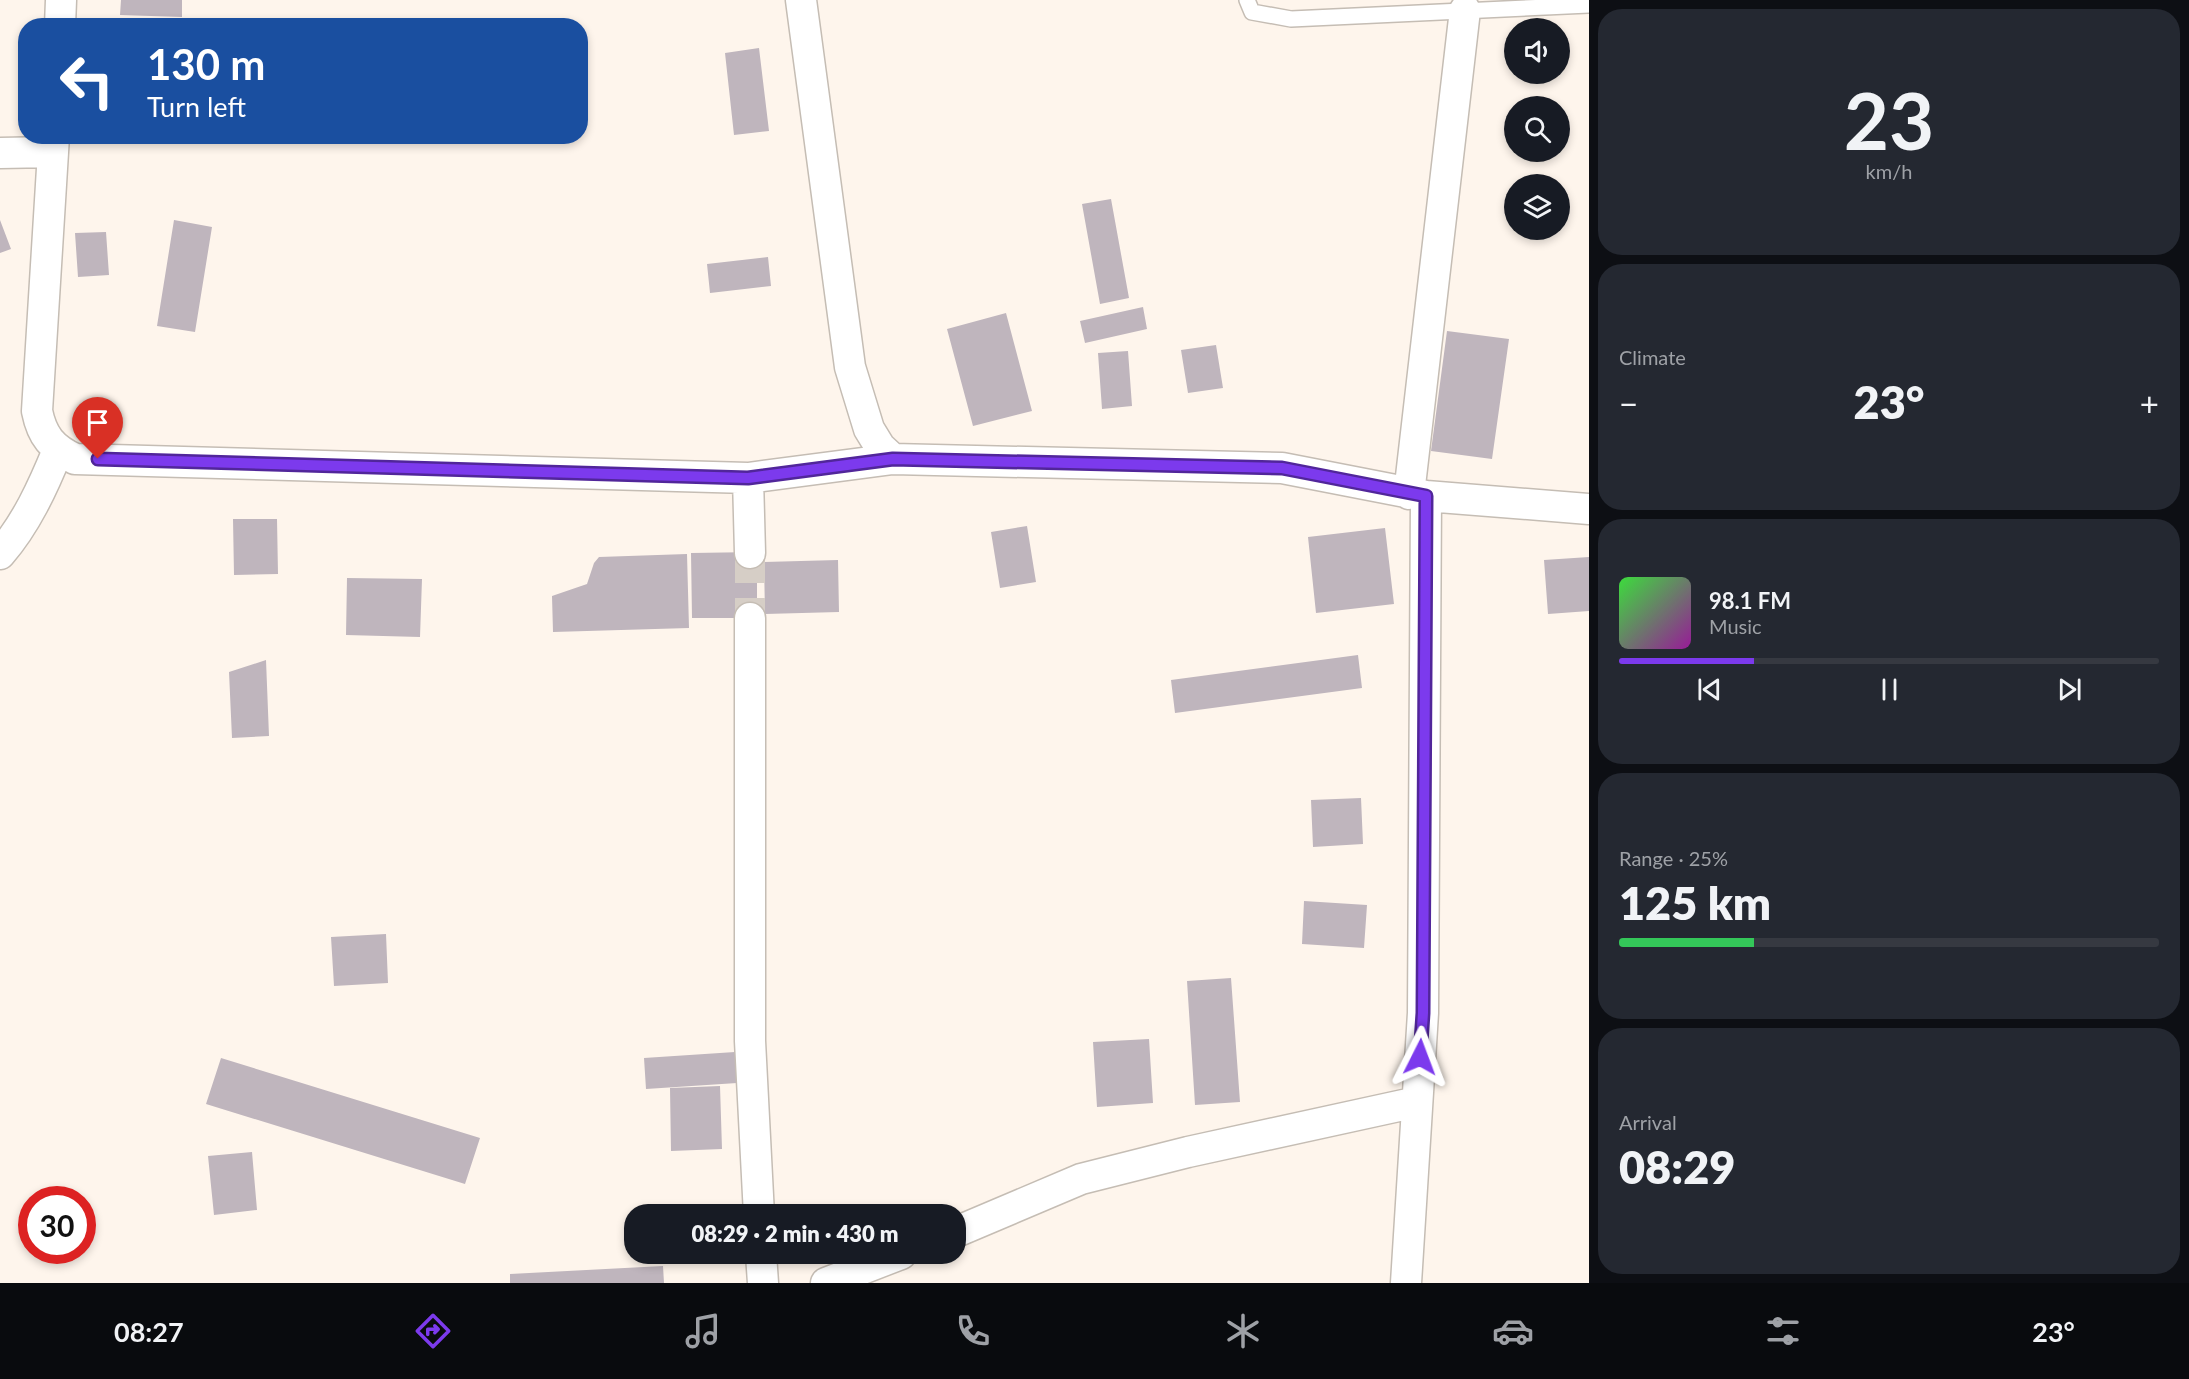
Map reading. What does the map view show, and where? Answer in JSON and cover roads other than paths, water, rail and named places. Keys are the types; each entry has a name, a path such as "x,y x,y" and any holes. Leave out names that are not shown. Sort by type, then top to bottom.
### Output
{"street":[{"path":"60,18 61,0"},
{"path":"801,0 850,367 869,429 880,447 893,459"},
{"path":"1406,1283 1423,1013 1417,495 1465,10"},
{"path":"0,153 53,144 37,411 46,440 75,459 748,478 893,459 1282,468 1417,495 1589,509"},
{"path":"0,554 20,528 46,481 58,450"},
{"path":"748,478 750,553"},
{"path":"750,618 750,1041 758,1204"},
{"path":"966,1228 1081,1179 1188,1152 1418,1102"},
{"path":"762,1264 763,1283"},
{"path":"826,1283 875,1264"}],"lane":[{"path":"1247,0 1252,12 1291,19 1589,5"}],"tunnel":[{"path":"750,553 750,618"}]}
